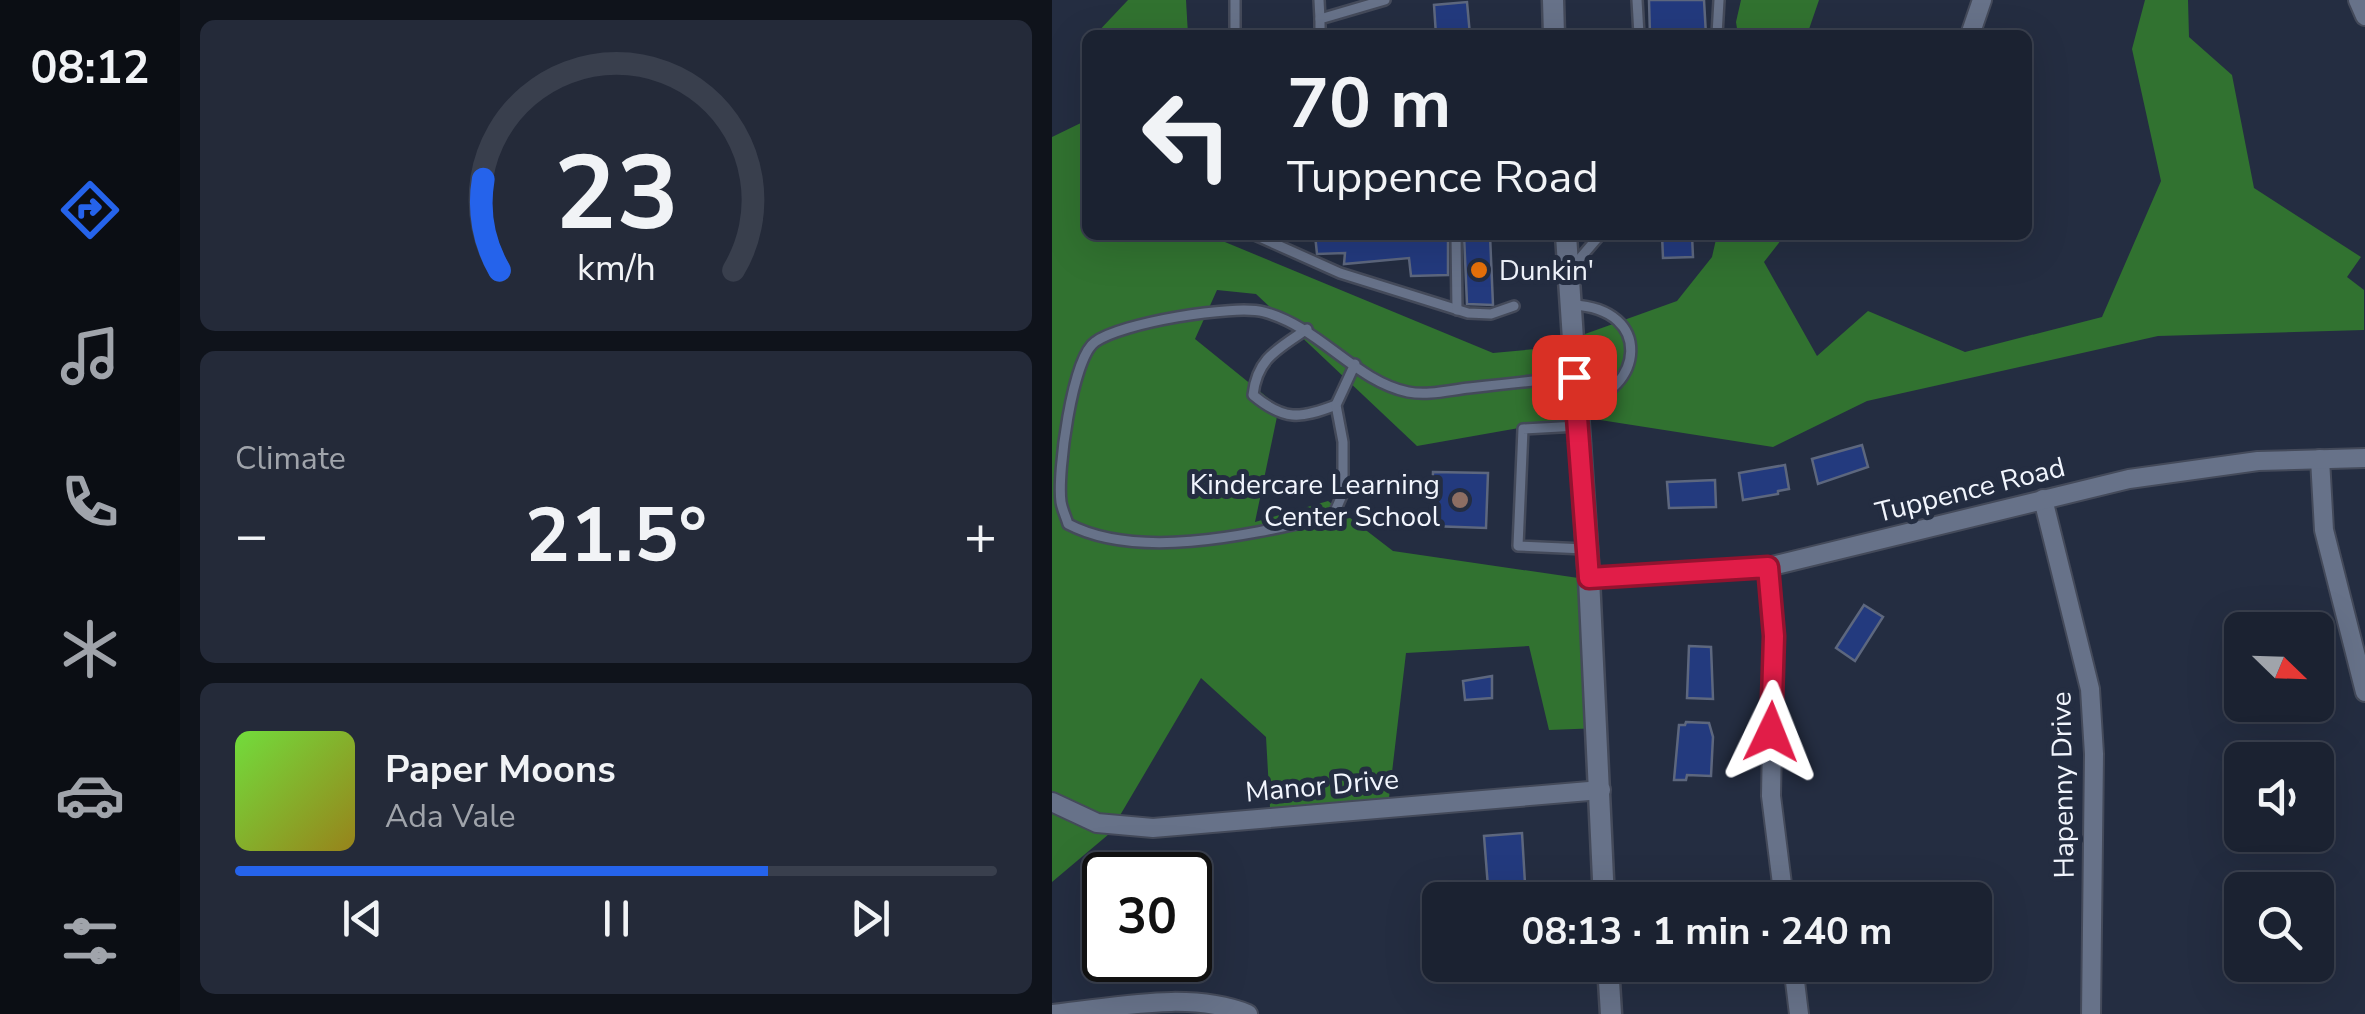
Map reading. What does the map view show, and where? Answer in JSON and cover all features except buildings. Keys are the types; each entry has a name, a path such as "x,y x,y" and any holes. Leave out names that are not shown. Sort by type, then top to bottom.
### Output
{"street":[{"path":"1552,0 1554,30"},
{"path":"1972,30 1982,0"},
{"path":"2358,0 2364,16"},
{"path":"1566,240 1589,578 1604,882"},
{"path":"2320,458 2324,530 2364,692"},
{"name":"Tuppence Road","path":"1589,578 1768,567 2043,499 2184,470 2364,458"},
{"name":"Hapenny Drive","path":"2043,499 2090,689 2094,754 2091,1014"},
{"path":"1768,567 1774,636 1772,796 1782,882"},
{"name":"Manor Drive","path":"1052,802 1097,824 1153,828 1601,790"},
{"path":"1609,982 1611,1014"},
{"path":"1794,982 1799,1014"},
{"path":"1052,1014 1194,1002 1248,1014"}],"lane":[{"path":"1235,30 1236,0"},
{"path":"1319,0 1320,30"},
{"path":"1320,18 1385,0"},
{"path":"1637,0 1639,30"},
{"path":"1717,30 1719,0"},
{"path":"1267,240 1340,272 1457,310 1482,315 1514,306"},
{"path":"1456,240 1457,310"},
{"path":"1568,272 1596,240"},
{"path":"1570,305 1606,310 1623,323 1628,336 1626,369 1618,385 1601,398 1576,404"},
{"path":"1355,364 1336,405 1342,442 1343,493 1333,516 1222,540 1116,540 1090,535 1068,524 1061,502 1074,380 1092,343 1116,332 1173,316 1261,310 1306,329 1355,364 1379,383 1411,392 1574,377"},
{"path":"1306,329 1266,358 1255,374 1253,395 1264,405 1304,417 1336,405"},
{"path":"1578,426 1523,428 1518,546 1585,550"}],"green space":[{"path":"1128,0 1186,0 1188,30 1100,30"},
{"path":"1741,0 1819,0 1809,30 1737,30"},
{"path":"2145,0 2188,0 2189,37 2232,75 2254,188 2361,257 2347,277 2364,290 2364,330 2158,336 1867,401 1773,447 1581,417 1417,446 1256,294 1217,290 1195,339 1279,407 1255,522 1328,501 1393,551 1592,580 1601,728 1549,730 1529,646 1406,653 1387,815 1271,825 1266,737 1201,678 1109,834 1088,852 1082,852 1082,857 1052,882 1052,137 1082,122 1082,240 1220,240 1493,353 1546,348 1677,301 1712,257 1716,240 1781,240 1764,262 1817,356 1868,311 1965,352 2102,317 2161,181 2132,49"}],"place":[{"name":"Dunkin'","path":"1479,270"},
{"name":"Kindercare Learning Center School","path":"1460,500"}],"route":[{"path":"1574,377 1589,578 1768,567 1774,636 1771,732"}]}
